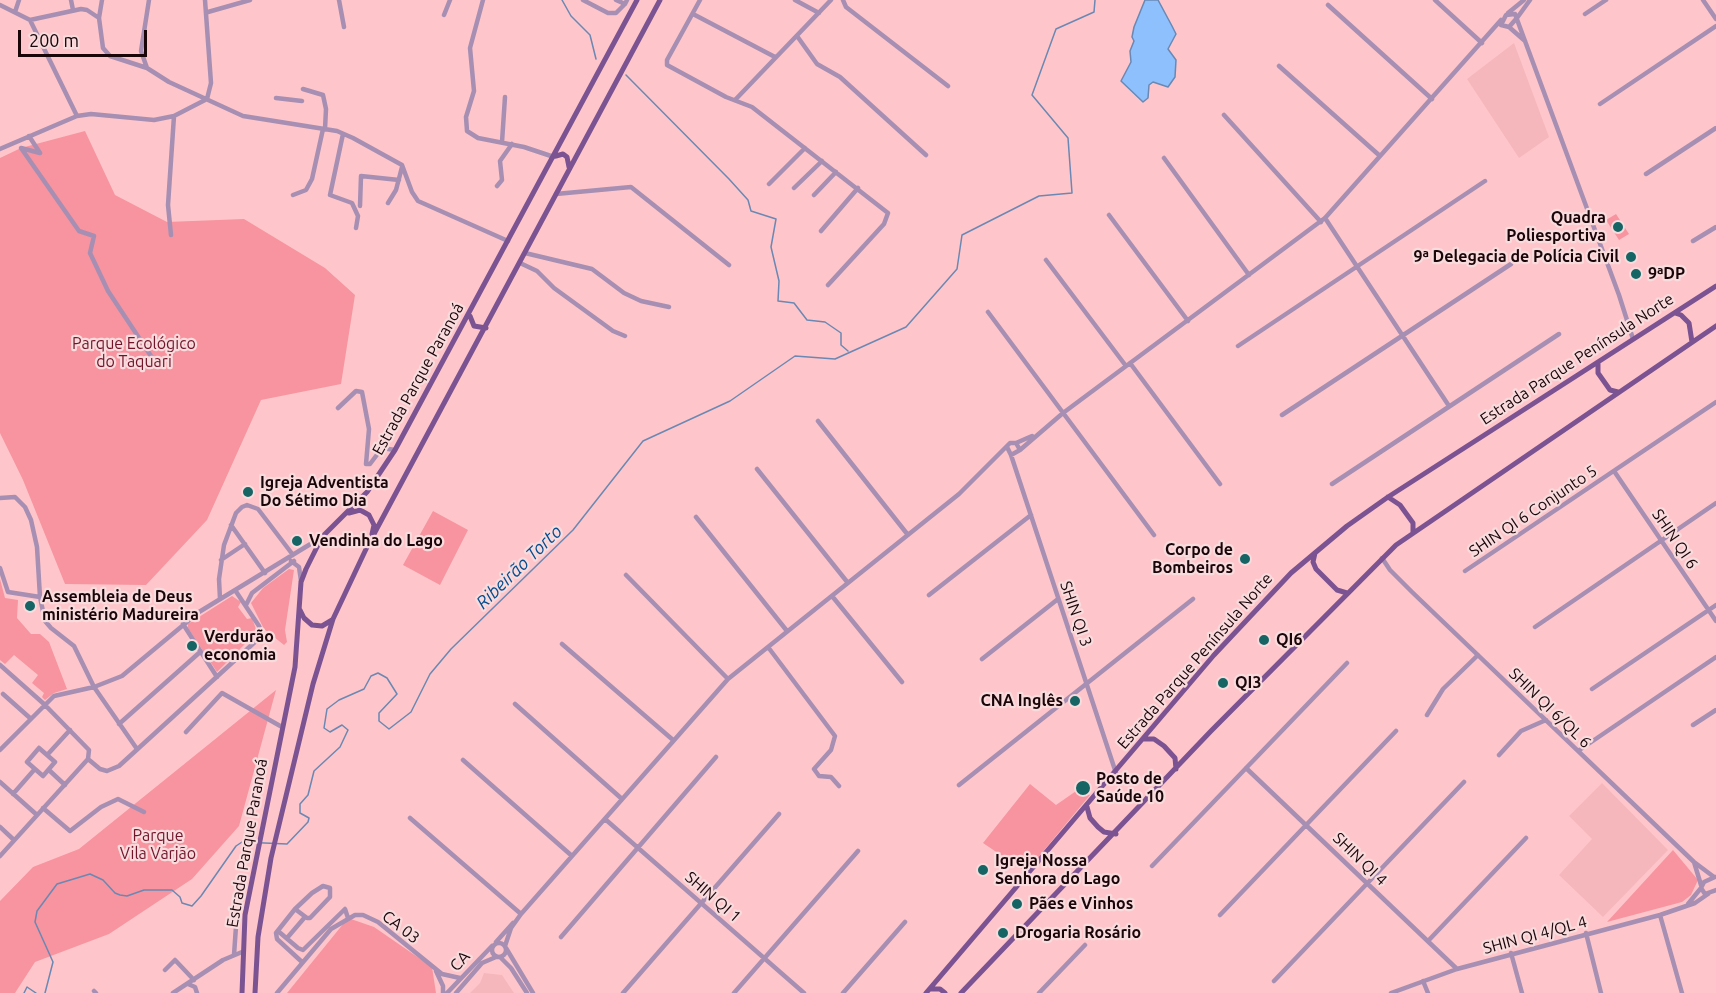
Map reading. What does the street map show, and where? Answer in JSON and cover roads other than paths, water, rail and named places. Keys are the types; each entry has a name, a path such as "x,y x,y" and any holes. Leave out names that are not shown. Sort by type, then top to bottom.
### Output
{"main road":[{"name":"Estrada Parque Paranoá","path":"242,993 245,915 295,667 301,582 322,537 367,492 395,450 637,0"},
{"name":"Estrada Parque Paranoá","path":"256,992 258,937 276,833 324,642 333,619 367,547 660,0"},
{"path":"554,157 563,154 567,157 569,169"},
{"name":"Estrada Parque Península Norte","path":"928,991 1269,594 1316,551 1388,497 1716,286"},
{"path":"1674,313 1681,315 1689,323 1692,342"},
{"path":"469,314 472,324 486,328"},
{"path":"961,993 1382,558 1413,532 1716,326"},
{"path":"1598,363 1598,373 1610,390 1618,392"},
{"path":"1388,497 1400,505 1413,523 1413,532"},
{"path":"341,518 356,511 369,515 374,525 367,547"},
{"path":"1316,551 1313,562 1316,569 1336,590 1347,593"},
{"path":"299,605 304,618 312,625 326,624 333,619"},
{"path":"1144,740 1154,739 1164,746 1175,758 1176,769"},
{"path":"1087,807 1090,818 1098,827 1104,832 1116,834"},
{"path":"928,991 940,989 945,993"}],"street":[{"path":"15,12 19,0"},
{"path":"71,0 73,10"},
{"path":"102,0 99,18 106,53 147,68 250,119 324,129 343,134 402,165 412,192 418,201 508,241"},
{"path":"147,68 141,51 149,0"},
{"path":"0,149 77,116 91,114 142,121 174,116 207,99 211,83 205,0"},
{"path":"207,12 250,0"},
{"path":"339,0 344,27"},
{"path":"444,15 450,0"},
{"path":"483,0 470,48 474,91 466,128 469,134 478,138 512,144 554,157"},
{"path":"583,0 609,13 616,13 626,2"},
{"path":"616,0 626,2"},
{"path":"700,0 666,63 752,107 888,213 888,220 828,285"},
{"path":"795,0 819,13"},
{"path":"735,100 831,0"},
{"path":"843,0 846,7 948,86"},
{"path":"1435,0 1482,43"},
{"path":"997,459 1019,451 1063,413 1323,220 1508,13 1524,0"},
{"path":"1486,38 1517,19 1530,0"},
{"path":"1586,14 1606,0"},
{"path":"1703,0 1716,19"},
{"path":"0,5 30,20 77,116"},
{"path":"1328,5 1432,99"},
{"path":"30,20 84,9 99,18"},
{"path":"1508,13 1513,12 1517,19 1636,337"},
{"path":"693,14 775,57"},
{"path":"1502,20 1506,27 1525,40"},
{"path":"1600,104 1716,26"},
{"path":"797,36 817,64 840,77 927,155"},
{"path":"1279,66 1380,156"},
{"path":"293,195 306,190 312,178 324,129 326,109 323,95 303,89"},
{"path":"502,142 505,97"},
{"path":"276,98 302,101"},
{"path":"1224,115 1323,220 1404,336 1449,406"},
{"path":"171,236 168,205 174,116"},
{"path":"1646,174 1716,128"},
{"path":"343,134 330,195 352,203 358,216 356,228"},
{"path":"29,136 40,153 21,148 76,227 94,236 90,253 105,284 151,356"},
{"path":"497,186 502,180 500,161 512,144"},
{"path":"769,184 805,148"},
{"path":"1164,158 1249,275"},
{"path":"794,188 822,161"},
{"path":"388,203 399,180 402,165"},
{"path":"814,195 836,172"},
{"path":"360,206 361,176 399,180"},
{"path":"1238,346 1485,181"},
{"path":"556,194 632,187 729,265"},
{"path":"821,231 858,188"},
{"path":"1109,215 1188,321"},
{"path":"1693,242 1716,227"},
{"path":"525,253 592,269 624,293 641,301 669,307"},
{"path":"1046,260 1220,484"},
{"path":"520,263 537,271 554,288 613,331 625,336"},
{"path":"1282,415 1511,264"},
{"path":"988,312 1154,535"},
{"path":"1332,484 1558,334"},
{"path":"338,408 358,390 362,392 369,420 366,464 370,464 382,448 395,450"},
{"name":"SHIN QI 6 Conjunto 5","path":"1465,571 1716,402"},
{"path":"818,421 909,535"},
{"path":"498,957 505,954 515,922 521,914 728,679 909,535 997,459 1010,443 1016,443 1037,434"},
{"path":"1016,443 1019,451"},
{"name":"SHIN QI 3","path":"1007,447 1019,477 1116,773"},
{"name":"SHIN QI 3","path":"1019,451 1017,464 1019,477"},
{"path":"757,469 848,583"},
{"name":"SHIN QI 6","path":"1614,471 1716,621"},
{"path":"0,498 15,498 25,507 31,520 37,546 40,597 45,621 74,646 94,687 137,749"},
{"path":"1535,627 1716,503"},
{"path":"220,598 221,560 231,525 240,508 247,505 255,507 293,555"},
{"path":"929,595 1030,515"},
{"path":"696,517 787,631"},
{"path":"231,525 265,573"},
{"path":"0,750 44,704 58,694 94,687 115,679 136,666 183,624 220,598 322,537"},
{"path":"221,560 245,544"},
{"name":"SHIN QI 6/QL 6","path":"1382,558 1390,570 1578,751 1694,862 1715,877"},
{"path":"285,560 294,561 301,571 301,582"},
{"path":"246,605 252,592 294,561"},
{"name":"SHIN QI 6/QL 6","path":"1376,564 1390,570"},
{"path":"0,568 8,592 40,597"},
{"path":"627,574 728,679"},
{"path":"88,759 100,769 107,771 119,766 260,635 259,626 235,590"},
{"path":"832,596 902,682"},
{"path":"982,659 1058,599"},
{"path":"960,784 1194,599"},
{"path":"1592,689 1716,605"},
{"path":"183,624 199,653 217,677"},
{"path":"562,644 673,741"},
{"path":"768,647 835,736 831,750 814,770 817,775 831,777 839,786"},
{"path":"119,724 199,653"},
{"path":"1427,715 1443,689 1478,655"},
{"path":"1578,751 1716,657"},
{"path":"1152,866 1347,663"},
{"path":"0,666 44,704 88,748 88,759 0,856"},
{"path":"186,732 222,693 282,727"},
{"path":"3,694 30,718"},
{"path":"514,704 622,799"},
{"path":"1693,725 1716,710"},
{"path":"1499,754 1521,731 1546,720"},
{"path":"48,754 70,730"},
{"path":"1220,915 1396,731"},
{"path":"39,748 48,754 55,762 50,771 42,776 27,760 39,748"},
{"path":"561,937 716,757"},
{"path":"1112,759 1123,765"},
{"path":"463,760 572,856"},
{"name":"SHIN QI 4","path":"1246,768 1457,969"},
{"path":"13,794 34,770"},
{"path":"50,771 65,785"},
{"path":"0,782 37,815"},
{"path":"1274,981 1464,782"},
{"path":"43,808 70,831 101,807 118,799 144,812"},
{"path":"623,993 779,814"},
{"path":"410,818 521,914"},
{"name":"SHIN QI 1","path":"605,819 804,993"},
{"path":"0,827 14,840"},
{"path":"1428,941 1526,838"},
{"path":"734,993 858,851"},
{"path":"1694,862 1703,894 1708,894"},
{"path":"1686,906 1701,887 1715,877"},
{"path":"295,909 310,918 330,897 330,888 320,887 295,909 278,931 277,939 302,962"},
{"name":"SHIN QI 4/QL 4","path":"1391,993 1457,969 1511,953 1660,915 1686,906 1716,890"},
{"name":"CA 03","path":"278,931 303,950 345,909 348,918 363,915 372,919 434,969 448,976 460,978"},
{"path":"234,955 237,912"},
{"path":"1660,915 1682,993"},
{"path":"287,938 305,917"},
{"path":"277,993 331,929 348,918"},
{"name":"CA","path":"445,993 515,922"},
{"path":"843,993 905,922"},
{"path":"1586,933 1601,993"},
{"path":"527,993 511,968 492,952 494,944 506,947 534,993"},
{"path":"1039,993 1085,945"},
{"path":"173,993 242,952"},
{"path":"1511,953 1522,993"},
{"name":"CA","path":"456,993 482,963 498,957"},
{"path":"165,970 175,960 194,980"},
{"path":"434,969 442,982 445,993"},
{"path":"1423,981 1428,993"},
{"path":"188,984 195,987 197,993"}],"water":[{"path":"1145,0 1158,0 1172,26 1176,34 1168,49 1176,60 1175,77 1168,87 1153,82 1149,85 1148,98 1143,102 1121,81 1131,62 1130,51 1134,41 1132,37 1134,27"}],"waterway":[{"path":"562,0 571,16 590,35 596,59"},
{"name":"Ribeirão Torto","path":"45,993 53,962 35,922 37,911 57,884 90,874 103,880 115,893 120,895 127,896 144,890 172,890 180,897 182,903 192,906 236,846 242,842 287,844 308,822 309,818 300,813 300,804 308,795 314,771 340,747 348,730 342,725 330,732 324,728 327,709 339,700 364,689 371,676 378,673 387,678 397,694 379,713 379,721 389,729 411,712 430,674 451,649 573,530 643,441 730,401 795,356 835,359 906,327 957,269 962,235 1039,196 1072,193 1068,138 1032,95 1056,29 1094,12 1095,0"},
{"path":"626,75 729,179 748,200 751,211 776,219 771,247 779,281 778,301 794,303 807,320 825,322 841,333 841,345 848,351"},
{"name":"Ribeirão Torto","path":"24,993 27,987 36,993"}],"place":[{"name":"Quadra Poliesportiva","path":"1618,227"},
{"name":"9ª Delegacia de Polícia Civil","path":"1631,257"},
{"name":"9ªDP","path":"1636,274"},
{"name":"Igreja Adventista Do Sétimo Dia","path":"248,492"},
{"name":"Vendinha do Lago","path":"297,541"},
{"name":"Corpo de Bombeiros","path":"1245,559"},
{"name":"Assembleia de Deus ministério Madureira","path":"30,606"},
{"name":"QI6","path":"1264,640"},
{"name":"Verdurão economia","path":"192,646"},
{"name":"QI3","path":"1223,683"},
{"name":"CNA Inglês","path":"1075,701"},
{"name":"Posto de Saúde 10","path":"1083,788"},
{"name":"Igreja Nossa Senhora do Lago","path":"983,870"},
{"name":"Pães e Vinhos","path":"1017,904"},
{"name":"Drogaria Rosário","path":"1003,933"}],"park label":[{"name":"Parque Ecológico do Taquari","path":"134,353"},
{"name":"Parque Vila Varjão","path":"158,845"}]}
